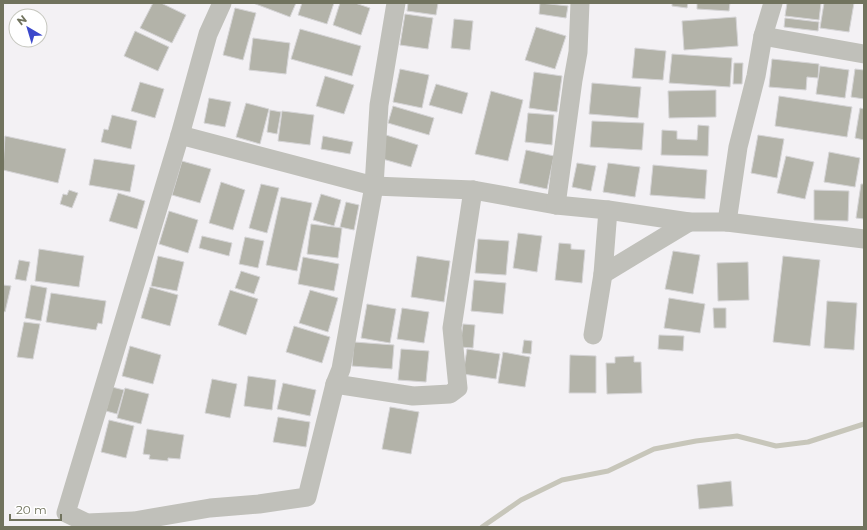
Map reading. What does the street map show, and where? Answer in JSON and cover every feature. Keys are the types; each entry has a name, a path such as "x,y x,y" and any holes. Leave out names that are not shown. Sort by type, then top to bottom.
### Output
{"street":[{"path":"222,3 208,34 180,136 66,514 87,523 134,521 210,508 259,504 307,497 335,384 341,369 374,186 378,105 396,3"},
{"path":"556,205 578,52 580,3"},
{"path":"727,222 738,147 756,76 763,36 773,3"},
{"path":"763,36 864,54"},
{"path":"180,136 374,186 473,190 556,205 608,210 689,222 727,222 864,239"},
{"path":"335,384 413,396 450,394 458,388 452,328 473,190"},
{"path":"594,335 603,274 608,210"},
{"path":"603,274 689,222"}],"building":[{"path":"153,3 161,3 186,15 172,43 140,28"},
{"path":"253,3 296,3 290,17"},
{"path":"302,3 334,3 327,24 298,15"},
{"path":"340,3 355,3 370,8 361,35 333,25"},
{"path":"408,3 438,3 436,15 407,11"},
{"path":"540,3 568,6 566,18 539,14"},
{"path":"672,3 688,3 687,8 672,6"},
{"path":"697,3 730,3 729,11 697,9"},
{"path":"787,3 821,3 819,20 785,16"},
{"path":"824,3 854,3 849,32 820,28"},
{"path":"235,8 256,13 243,60 223,55"},
{"path":"405,14 433,18 428,49 400,45"},
{"path":"736,17 738,46 684,50 682,21"},
{"path":"785,18 819,22 818,31 784,27"},
{"path":"454,19 473,21 470,50 451,48"},
{"path":"536,27 566,36 555,69 525,60"},
{"path":"300,29 361,46 352,76 291,59"},
{"path":"135,31 169,47 158,71 124,56"},
{"path":"253,38 290,43 286,74 249,70"},
{"path":"635,48 666,51 663,80 632,78"},
{"path":"672,54 732,58 730,87 669,83"},
{"path":"772,59 819,64 818,78 807,77 806,90 769,87"},
{"path":"734,63 743,63 742,84 733,84"},
{"path":"820,66 849,70 845,98 816,94"},
{"path":"400,69 429,75 422,108 393,102"},
{"path":"855,69 864,70 864,99 851,97"},
{"path":"534,72 562,76 557,112 529,108"},
{"path":"325,76 354,85 344,114 316,106"},
{"path":"140,82 164,89 155,118 131,111"},
{"path":"592,83 641,87 638,118 589,114"},
{"path":"436,84 468,93 462,114 429,105"},
{"path":"716,90 716,117 669,118 668,91"},
{"path":"491,91 523,100 508,161 475,154"},
{"path":"779,96 852,107 847,137 775,126"},
{"path":"209,98 231,102 225,127 204,123"},
{"path":"246,103 269,109 260,144 236,137"},
{"path":"393,106 434,118 429,135 388,123"},
{"path":"860,108 864,109 864,140 855,138"},
{"path":"270,110 281,112 277,134 267,132"},
{"path":"282,111 314,115 310,145 278,141"},
{"path":"528,113 554,115 552,145 525,142"},
{"path":"112,115 137,121 131,149 101,142 104,129 108,130"},
{"path":"592,121 644,123 642,150 590,147"},
{"path":"698,125 709,126 708,156 661,155 662,130 677,131 677,139 697,140"},
{"path":"386,135 418,145 411,167 379,158"},
{"path":"758,135 784,139 777,178 751,173"},
{"path":"5,136 66,149 58,183 3,170"},
{"path":"323,136 353,142 350,154 321,149"},
{"path":"526,150 554,156 547,189 519,183"},
{"path":"829,152 860,158 855,187 824,182"},
{"path":"786,156 814,162 805,199 777,193"},
{"path":"94,159 135,165 130,192 89,185"},
{"path":"182,161 211,169 200,203 172,195"},
{"path":"577,163 596,166 591,191 572,187"},
{"path":"608,163 640,167 635,197 603,192"},
{"path":"653,165 707,170 705,199 650,195"},
{"path":"221,182 245,190 233,230 209,223"},
{"path":"261,184 279,188 267,233 249,228"},
{"path":"861,184 864,184 864,219 856,218"},
{"path":"69,190 78,193 72,208 60,204 63,194 67,195"},
{"path":"814,190 849,191 848,221 814,220"},
{"path":"118,193 145,201 137,229 109,221"},
{"path":"321,194 341,200 334,226 313,220"},
{"path":"281,197 312,203 297,271 266,265"},
{"path":"346,202 359,205 354,230 340,227"},
{"path":"169,211 198,220 188,253 159,244"},
{"path":"311,224 342,228 338,258 307,254"},
{"path":"518,233 542,236 537,272 513,268"},
{"path":"202,236 232,243 229,256 199,248"},
{"path":"245,237 264,241 258,268 239,264"},
{"path":"478,239 509,241 506,275 475,273"},
{"path":"559,243 571,244 571,249 585,250 582,283 555,280"},
{"path":"39,249 84,256 79,287 35,281"},
{"path":"673,251 700,255 693,294 665,289"},
{"path":"158,256 184,262 177,291 151,286"},
{"path":"417,256 450,261 444,302 411,297"},
{"path":"783,256 820,260 810,346 773,342"},
{"path":"303,257 339,264 334,291 298,284"},
{"path":"19,260 30,262 26,281 15,279"},
{"path":"748,262 749,300 718,301 717,263"},
{"path":"241,271 260,277 254,294 235,288"},
{"path":"474,280 506,283 503,314 471,311"},
{"path":"3,285 11,286 5,312 3,311"},
{"path":"31,285 47,288 41,321 25,318"},
{"path":"150,287 178,295 170,326 141,318"},
{"path":"230,290 258,299 246,335 218,325"},
{"path":"310,290 338,298 328,332 299,323"},
{"path":"51,293 106,301 102,324 98,323 96,330 46,322"},
{"path":"669,298 705,304 700,333 664,328"},
{"path":"827,301 857,303 854,350 824,348"},
{"path":"367,304 396,309 390,343 361,338"},
{"path":"402,308 429,312 424,343 397,339"},
{"path":"713,308 726,308 726,328 714,328"},
{"path":"24,322 40,324 33,359 17,357"},
{"path":"463,324 475,325 473,348 460,347"},
{"path":"294,326 330,337 322,363 286,352"},
{"path":"659,335 684,336 683,351 658,349"},
{"path":"524,340 532,341 531,354 522,353"},
{"path":"354,342 394,345 392,369 352,366"},
{"path":"130,346 161,355 153,384 122,376"},
{"path":"401,349 429,351 426,382 398,380"},
{"path":"467,349 500,354 496,379 463,374"},
{"path":"503,352 530,357 525,387 498,383"},
{"path":"570,355 596,356 596,393 569,393"},
{"path":"634,356 634,362 641,362 642,393 607,394 606,363 615,363 615,357"},
{"path":"248,376 276,380 272,410 244,406"},
{"path":"212,379 237,384 230,418 205,413"},
{"path":"283,383 316,390 310,416 277,409"},
{"path":"112,387 124,390 117,414 106,411"},
{"path":"125,388 149,394 141,424 117,418"},
{"path":"390,407 419,412 411,454 382,449"},
{"path":"278,417 310,422 306,447 273,442"},
{"path":"109,420 134,426 126,458 101,452"},
{"path":"147,429 184,435 180,459 168,458 168,461 149,459 150,455 143,454"},
{"path":"731,481 733,506 699,509 697,485"}],"waterway":[{"path":"482,527 521,500 562,480 608,471 654,449 696,441 737,436 776,446 808,442 864,424"}]}
